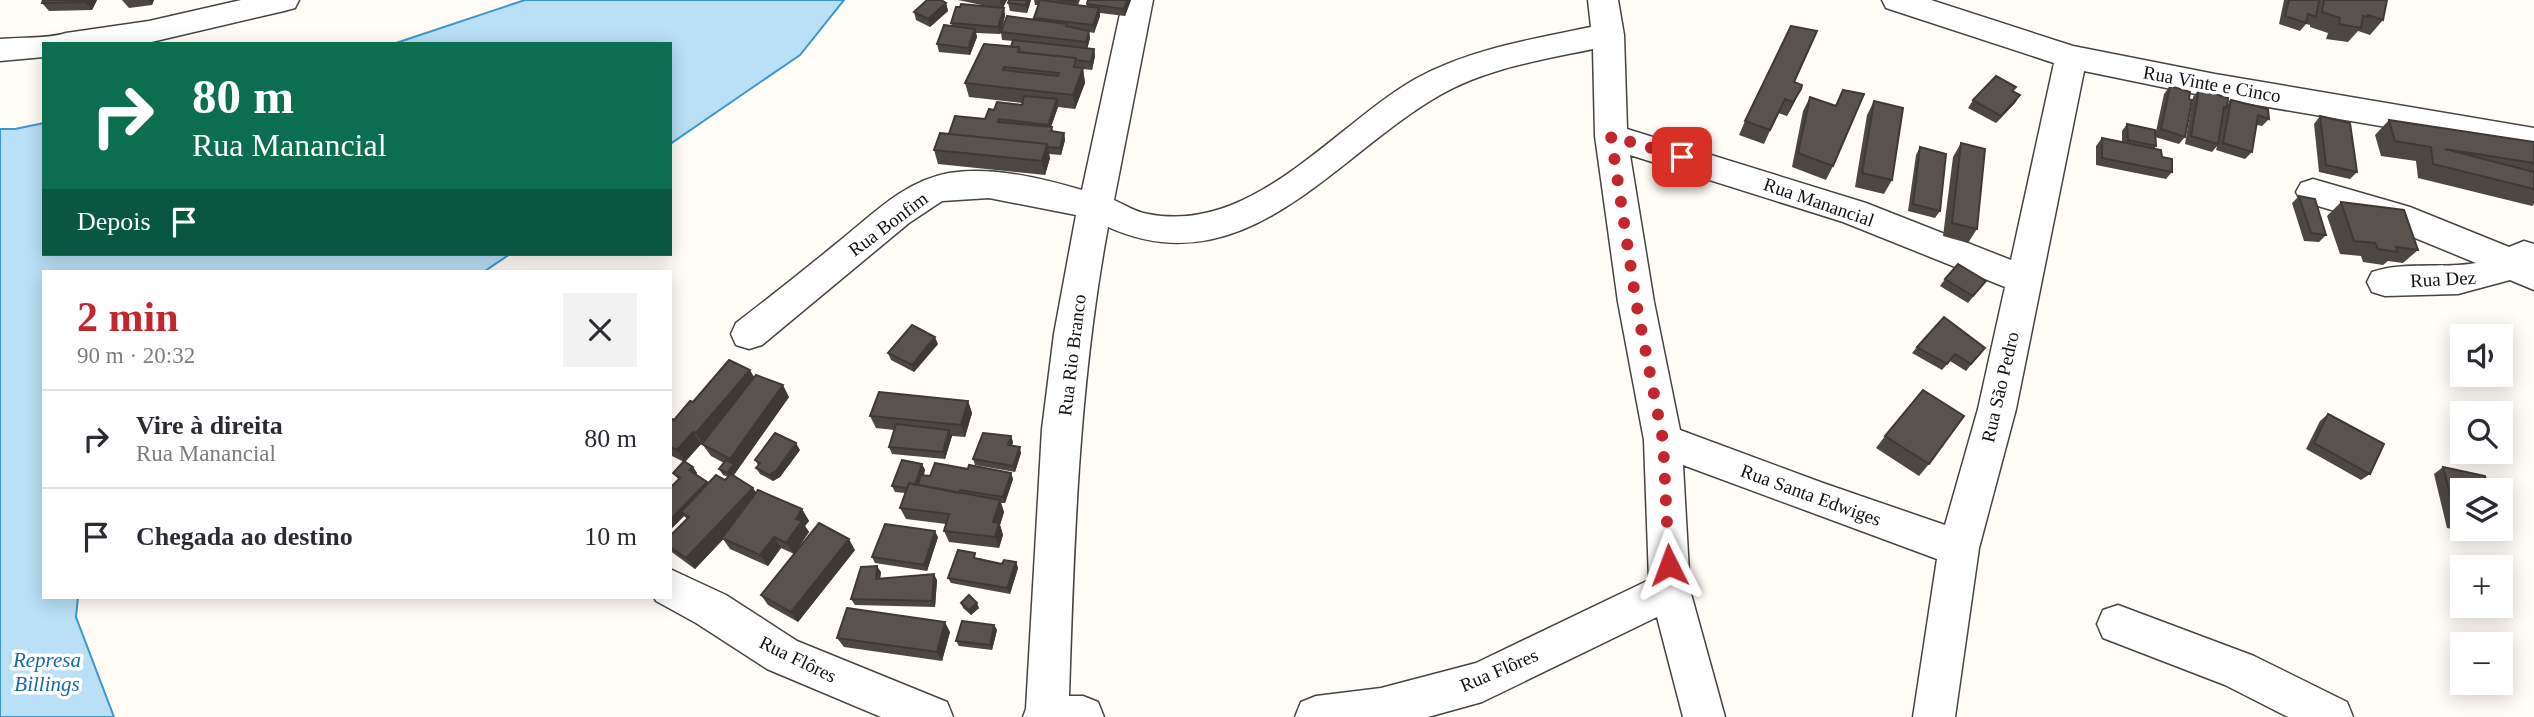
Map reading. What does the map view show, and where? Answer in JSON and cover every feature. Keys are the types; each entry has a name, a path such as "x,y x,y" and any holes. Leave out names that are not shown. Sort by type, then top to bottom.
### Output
{"street":[{"path":"87,42 210,19 284,0"},
{"name":"Rua Rio Branco","path":"1058,717 1059,470 1072,337 1093,206 1120,98 1138,0"},
{"name":"Rua Vinte e Cinco","path":"1897,0 2071,57 2215,86 2534,140"},
{"path":"1605,18 1611,136 1636,302 1663,440 1670,590 1704,717"},
{"name":"Rua Bonfim","path":"750,334 899,211 932,191 961,183 992,184 1093,206 1130,223 1156,229 1191,229 1229,220 1275,199 1410,98 1454,73 1512,55 1605,18"},
{"path":"0,50 42,46"},
{"name":"Rua São Pedro","path":"1934,717 1959,548 1997,409 2071,57"},
{"name":"Rua Manancial","path":"1611,136 1854,212 2024,280"},
{"path":"2314,192 2398,216 2527,262"},
{"name":"Rua Dez","path":"2385,282 2458,281 2486,276 2527,262"},
{"name":"Rua Santa Edwiges","path":"1663,440 1820,500 1959,548"},
{"name":"Rua Flôres","path":"672,589 710,609 782,654 932,717"},
{"name":"Rua Flôres","path":"1316,717 1381,709 1482,682 1670,590"},
{"path":"2118,624 2239,670 2332,717"}],"water":[{"path":"525,0 844,0 800,55 672,143 672,42 399,42"},
{"name":"Represa Billings","path":"42,123 42,256 507,256 486,270 42,270 42,599 78,599 76,617 114,717 0,717 0,129"}],"building":[{"path":"43,0 86,0 42,3"},
{"path":"927,0 941,0 946,3 928,19 914,12"},
{"path":"1009,0 1027,0 1026,5 1008,3"},
{"path":"1040,0 1099,8 1093,25 1034,18"},
{"path":"1088,0 1127,0 1124,9 1087,4"},
{"path":"2289,0 2319,0 2316,17 2308,14 2306,23 2285,16"},
{"path":"2324,0 2387,0 2383,20 2363,16 2361,28 2339,24 2340,18 2322,12"},
{"path":"961,4 1004,8 998,27 951,23 956,7"},
{"path":"1007,16 1067,24 1066,26 1089,31 1086,42 1001,32"},
{"path":"944,25 975,29 968,48 937,44"},
{"path":"1791,26 1817,31 1794,82 1802,85 1801,89 1793,102 1785,99 1770,130 1745,121"},
{"path":"1013,40 1094,49 1091,62 1020,52 1019,47 1011,47"},
{"path":"984,44 1019,47 1018,52 1076,58 1074,67 1083,68 1073,95 965,83","holes":["1004,67 1059,73 1058,76 1003,70"]},
{"path":"1996,76 2016,87 2012,91 2020,95 2001,116 1973,100"},
{"path":"2170,86 2190,92 2189,99 2192,100 2185,137 2161,129"},
{"path":"2199,89 2228,98 2218,144 2191,136"},
{"path":"1843,90 1864,94 1833,166 1798,153 1810,97 1836,106"},
{"path":"1024,96 1057,99 1048,125 999,119 998,122 1052,127 1051,131 1064,133 1060,148 1048,147 1047,144 949,134 955,116 985,119 989,109 994,110 997,102 1022,105"},
{"path":"2231,100 2268,109 2269,119 2258,115 2252,152 2223,143"},
{"path":"1874,101 1903,108 1892,180 1862,173"},
{"path":"2320,116 2350,123 2357,172 2326,165"},
{"path":"2389,120 2534,142 2534,163 2445,149 2534,172 2534,189 2433,164 2431,147 2395,141"},
{"path":"2127,124 2155,130 2156,146 2128,140"},
{"path":"940,133 1047,144 1042,161 934,150"},
{"path":"2102,138 2161,150 2162,157 2172,159 2172,172 2102,158"},
{"path":"1961,143 1985,149 1977,229 1952,223"},
{"path":"1920,147 1946,154 1940,211 1913,204"},
{"path":"2299,196 2315,199 2326,235 2311,233"},
{"path":"2341,202 2404,210 2418,250 2396,247 2398,252 2378,249 2375,243 2354,241"},
{"path":"1958,264 1986,281 1973,296 1945,279"},
{"path":"1944,317 1985,348 1971,364 1955,354 1947,364 1917,347"},
{"path":"912,325 935,337 912,365 888,353"},
{"path":"729,360 750,370 696,433 693,432 677,450 672,448 672,419 674,420 690,401 693,402"},
{"path":"756,375 783,385 730,459 702,444"},
{"path":"1923,390 1964,416 1929,464 1885,436"},
{"path":"879,392 968,401 961,425 870,416"},
{"path":"2328,414 2384,444 2370,474 2314,443"},
{"path":"896,424 949,430 943,452 889,447"},
{"path":"775,433 796,443 776,471 769,475 756,468 760,463 755,460"},
{"path":"983,433 1011,436 1008,445 1020,447 1013,466 973,459"},
{"path":"726,460 734,464 727,473 719,469"},
{"path":"902,460 922,464 915,485 909,483 907,488 892,486"},
{"path":"684,461 693,467 689,470 707,482 672,518 672,486 680,478 673,473"},
{"path":"935,463 968,469 969,465 1011,473 1003,497 960,490 959,493 918,485 921,475 930,476"},
{"path":"2443,467 2485,476 2450,478 2450,494"},
{"path":"731,474 753,488 686,558 672,548 672,534 689,517 681,512 716,475 725,480"},
{"path":"909,483 1000,500 993,522 999,523 995,537 944,531 949,514 900,508"},
{"path":"758,490 802,509 796,519 802,521 786,543 774,537 760,555 722,538"},
{"path":"819,523 849,539 791,612 761,595"},
{"path":"885,524 935,531 924,565 872,557"},
{"path":"958,550 975,553 974,558 1002,564 1004,560 1016,562 1007,588 948,578"},
{"path":"877,566 876,579 934,574 932,601 851,599 861,567"},
{"path":"969,595 977,603 969,610 961,603"},
{"path":"847,608 945,622 937,652 837,638"},
{"path":"962,621 994,625 990,645 956,641"}],"route":[{"path":"1669,565 1663,440 1636,302 1611,136 1682,157"}]}
